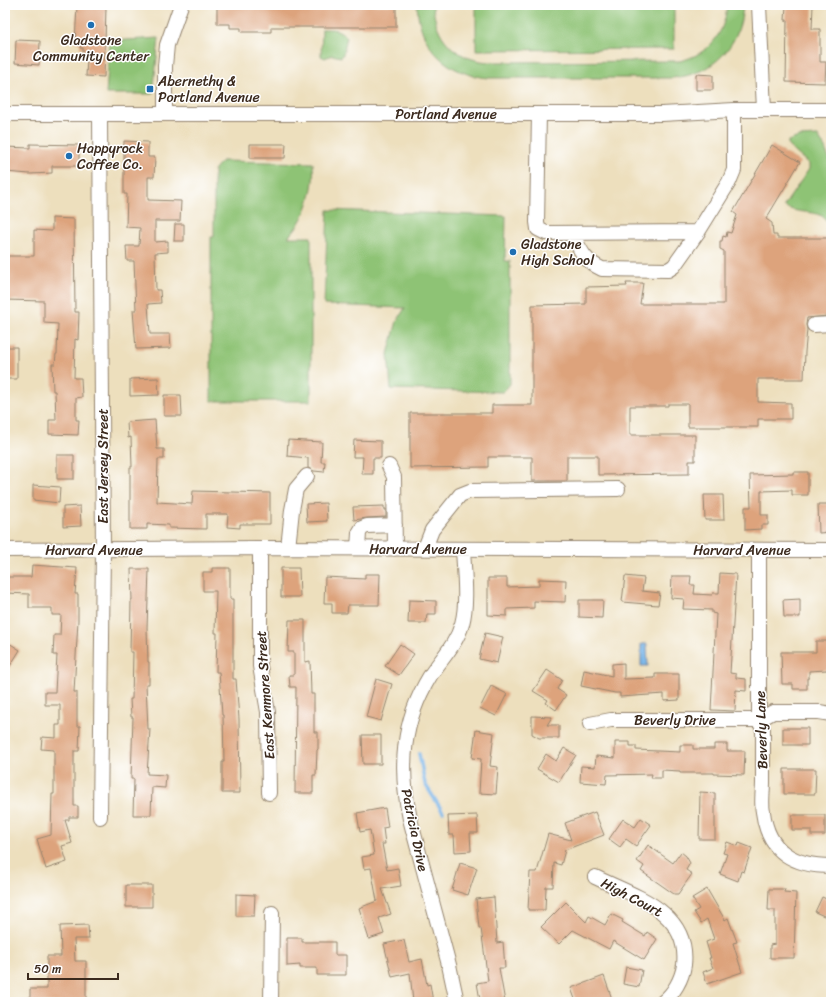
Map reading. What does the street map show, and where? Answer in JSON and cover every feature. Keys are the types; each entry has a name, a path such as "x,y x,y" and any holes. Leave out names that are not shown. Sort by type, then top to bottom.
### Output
{"street":[{"path":"164,114 167,45 181,5"},
{"path":"759,5 764,110"},
{"path":"572,233 584,256 593,264 602,269 668,270 674,266 698,232 729,182 734,170 734,110"},
{"name":"Portland Avenue","path":"5,114 662,114 734,110 830,112"},
{"path":"539,114 538,229 546,233 698,232"},
{"name":"East Jersey Street","path":"100,115 103,550 100,817"},
{"path":"814,325 831,324"},
{"path":"389,466 394,477 395,548"},
{"path":"288,548 296,489 307,476"},
{"path":"425,548 432,530 460,495 470,491 618,489"},
{"path":"358,548 362,528 367,526 395,525"},
{"name":"Harvard Avenue","path":"5,550 260,548 831,550"},
{"name":"East Kenmore Street","path":"260,548 260,666 268,712 269,793"},
{"name":"Patricia Drive","path":"457,1002 449,965 410,819 405,795 404,755 406,738 415,706 422,690 431,674 454,643 462,624 464,605 464,549"},
{"name":"Beverly Lane","path":"760,550 759,720 763,730 763,812 768,835 774,845 792,859 804,864 831,866"},
{"path":"759,720 773,712 819,712 831,714"},
{"name":"Beverly Drive","path":"590,724 611,720 759,720"},
{"name":"High Court","path":"595,877 654,905 668,916 677,928 683,942 685,957 683,971 673,992 663,1002"},
{"path":"271,1002 272,912"}],"green space":[{"path":"417,5 433,5 438,27 449,45 466,56 476,60 488,62 680,61 699,53 714,41 723,25 727,5 743,5 737,33 722,56 700,71 687,76 672,78 489,78 474,76 460,71 448,65 438,56 423,34"},
{"path":"476,5 674,5 674,49 476,50"},
{"path":"322,29 336,30 341,32 347,38 344,52 341,57 332,55 325,58 321,56"},
{"path":"159,38 153,94 106,94 110,41"},
{"path":"818,136 825,148 831,164 831,226 822,216 793,210 784,206 809,169 809,164 788,146 788,141 799,137"},
{"path":"222,161 313,163 312,189 308,204 298,226 288,237 311,237 311,401 211,401 211,237 214,237 214,170"},
{"path":"328,210 506,216 505,261 510,261 510,384 503,392 391,389 388,354 397,321 405,308 324,305"}],"water":[{"path":"641,644 647,644 648,666 641,666"}],"building":[{"path":"217,5 396,5 396,27 271,27 271,32 241,32 241,28 230,28 230,24 217,24"},
{"path":"786,5 813,5 812,29 820,29 820,62 826,62 825,83 786,82"},
{"name":"Gladstone Community Center","path":"77,6 106,7 104,77 86,76 87,58 83,58 83,48 80,48 80,43 75,42"},
{"path":"16,40 40,41 39,65 15,63"},
{"path":"696,74 713,75 713,90 696,90"},
{"path":"124,141 148,142 148,157 155,157 154,177 148,177 148,200 181,201 180,221 155,221 155,242 168,241 168,252 155,253 156,290 160,290 161,303 148,304 150,334 170,334 171,348 136,349 133,310 136,310 134,261 127,261 126,246 139,246 140,228 126,227 127,194 124,194"},
{"path":"30,144 79,145 79,166 52,166 52,173 30,174 5,172 5,147 30,148"},
{"path":"250,144 286,144 285,158 250,158"},
{"path":"772,145 800,162 766,219 772,223 773,235 777,235 777,238 831,238 831,288 828,288 828,316 807,318 804,379 758,379 758,402 791,403 791,419 758,419 758,427 688,427 688,404 668,404 668,406 630,406 630,435 695,435 695,461 689,461 689,474 598,475 598,456 567,456 567,481 532,481 532,457 488,457 488,467 410,468 410,413 492,413 492,405 532,405 532,305 586,304 586,287 627,286 626,283 643,283 640,304 724,304 724,251 720,249 720,241 722,241 723,236 726,237 727,232 731,233 737,215 733,212"},
{"path":"52,218 74,219 75,312 79,312 78,340 75,339 74,378 81,378 82,397 76,398 76,420 79,420 78,435 49,434 49,420 56,420 52,364 55,364 57,354 58,324 44,323 44,301 5,300 5,256 34,256 34,230 52,231"},
{"path":"175,224 184,224 184,241 174,241"},
{"path":"5,347 17,347 17,379 5,379"},
{"path":"158,378 159,395 130,396 130,379"},
{"path":"164,395 181,395 182,416 164,416"},
{"path":"155,420 157,449 164,449 164,459 158,459 157,502 192,504 193,491 270,493 270,524 240,524 240,528 227,527 228,514 206,514 206,529 169,528 169,525 147,524 147,529 130,529 130,467 132,467 131,437 128,438 127,422"},
{"path":"288,440 322,442 321,462 325,462 324,472 314,471 308,468 308,458 287,456"},
{"path":"354,440 381,441 381,458 373,458 373,474 362,474 363,457 353,457"},
{"path":"57,455 74,455 74,479 57,479"},
{"path":"793,472 808,472 808,495 792,495 792,490 761,491 761,515 768,515 768,525 761,525 761,529 745,530 745,507 751,507 750,475 793,474"},
{"path":"33,485 60,487 59,503 33,500"},
{"path":"704,495 723,495 724,520 705,520"},
{"path":"326,503 327,521 307,522 306,504"},
{"path":"818,504 831,504 831,532 819,533"},
{"path":"80,506 81,526 63,527 63,507"},
{"path":"384,506 384,509 386,509 386,517 354,520 353,507"},
{"path":"32,565 77,568 75,594 78,594 78,620 74,692 77,692 77,726 80,726 79,751 74,751 74,806 78,806 78,817 69,817 69,820 65,820 72,843 62,846 67,862 46,869 37,839 51,835 52,794 54,794 54,750 41,749 42,737 56,738 56,725 60,725 60,705 45,705 45,692 55,692 57,655 53,655 54,635 60,635 61,615 52,615 52,608 29,608 29,594 5,593 5,577 31,577"},
{"path":"212,568 230,568 230,599 233,599 233,679 236,679 239,719 240,793 222,793 222,762 224,762 223,715 219,672 216,672 216,591 203,591 203,572 212,572"},
{"path":"281,568 299,568 300,597 281,597"},
{"path":"131,569 149,569 147,628 149,684 146,684 148,729 150,729 147,774 166,775 165,788 152,787 151,815 133,815 134,779 131,779 133,717 131,717 130,699 132,699 133,652 130,652 132,600"},
{"path":"720,573 736,574 730,673 736,674 736,678 746,679 746,691 736,690 735,711 711,710 716,614 712,613 712,610 683,609 684,599 671,598 672,576 691,576 690,585 695,585 694,594 712,595 713,593 719,593"},
{"path":"365,574 380,574 379,605 348,605 347,613 332,613 332,603 324,603 325,577 365,579"},
{"path":"625,576 644,578 642,591 660,593 658,605 622,602"},
{"path":"488,578 507,578 507,587 539,586 539,579 566,580 565,602 534,601 534,608 507,609 507,616 488,615"},
{"path":"800,599 800,617 784,617 783,600"},
{"path":"409,600 436,601 436,614 427,614 426,623 408,623"},
{"path":"579,600 603,600 602,618 579,617"},
{"path":"289,620 305,620 305,662 310,661 311,694 314,694 314,732 318,732 316,775 313,775 313,793 295,793 296,687 290,687 289,675 294,675 294,652 288,652"},
{"path":"485,633 503,637 497,663 479,659"},
{"path":"816,641 831,641 831,669 809,671 809,678 807,678 807,689 793,689 793,684 782,684 781,652 816,652"},
{"path":"9,643 20,650 5,674 5,648"},
{"path":"400,644 414,654 399,675 385,666"},
{"path":"624,663 624,679 655,678 655,674 679,674 679,700 664,701 664,694 620,697 620,693 581,686 584,670 612,676 612,664"},
{"path":"547,670 562,680 557,689 566,695 556,710 546,703 548,700 533,691"},
{"path":"376,679 392,684 381,721 366,717"},
{"path":"491,686 507,694 496,716 480,708"},
{"path":"532,716 552,717 547,725 559,725 559,738 539,738 532,734"},
{"path":"783,728 808,728 808,745 783,745"},
{"path":"476,730 494,733 490,766 498,767 496,794 479,793 481,759 472,758"},
{"path":"362,735 381,735 381,764 363,764"},
{"path":"615,742 630,742 630,746 636,746 636,750 680,752 680,745 693,745 693,749 714,749 714,744 727,744 727,751 745,751 744,775 680,773 680,771 662,770 662,778 651,778 652,774 607,775 606,784 580,782 581,766 595,767 596,756 615,758"},
{"path":"564,748 576,755 559,782 537,769 546,754 556,761"},
{"path":"784,769 816,769 815,794 784,794"},
{"path":"700,792 715,793 715,839 699,839"},
{"path":"385,808 388,827 383,828 385,844 382,844 387,870 398,868 401,886 382,889 391,914 379,918 384,934 369,939 359,908 377,901 371,868 364,869 362,857 374,855 370,830 360,832 357,813"},
{"path":"595,812 604,835 565,850 561,865 554,863 553,887 546,887 545,910 528,910 530,872 537,872 548,834 571,840 565,823"},
{"path":"477,815 478,833 470,833 471,851 455,852 454,835 449,835 448,816"},
{"path":"792,815 825,815 825,835 811,835 811,830 792,830"},
{"path":"641,818 651,825 636,846 626,839 620,847 609,839 623,819 635,827"},
{"path":"727,842 738,846 739,843 752,848 744,872 741,871 738,881 720,874 727,854 723,853"},
{"path":"648,845 673,863 681,852 686,856 690,863 686,870 692,874 678,894 674,894 641,871 644,866 637,861"},
{"path":"460,863 477,868 468,895 452,890"},
{"path":"126,885 152,885 152,907 126,907"},
{"path":"707,889 725,920 728,918 737,942 733,943 742,972 707,984 703,972 713,968 709,958 711,958 706,942 714,939 707,919 701,923 694,912 699,909 692,898"},
{"path":"769,889 785,889 784,892 796,893 794,958 770,958 770,945 775,944 775,910 768,910"},
{"path":"236,894 255,895 254,916 236,916"},
{"path":"494,897 497,943 503,942 505,968 499,968 505,1002 485,1002 484,999 480,1000 477,983 488,981 481,928 479,928 476,899"},
{"path":"822,897 831,901 831,919 815,912"},
{"path":"566,902 586,922 589,916 605,925 611,914 623,920 622,922 645,936 647,932 657,939 644,960 613,941 609,949 573,930 559,944 541,927"},
{"path":"88,925 89,939 74,939 75,961 86,961 86,1002 30,1002 30,989 47,989 47,956 61,956 60,926"},
{"path":"287,938 302,938 302,942 335,942 335,955 346,955 346,975 317,975 317,968 300,968 300,965 287,966"},
{"path":"404,940 409,962 422,959 427,985 430,984 433,1002 413,1002 410,973 392,977 384,944"},
{"path":"626,967 642,970 639,987 623,984"},
{"path":"604,976 612,999 605,1002 576,1002 571,988"}],"waterway":[{"path":"419,754 425,784 443,812"}],"place":[{"name":"Gladstone Community Center","path":"91,25"},
{"name":"Abernethy & Portland Avenue","path":"150,89"},
{"name":"Happyrock Coffee Co.","path":"69,156"},
{"name":"Gladstone High School","path":"513,252"}]}
